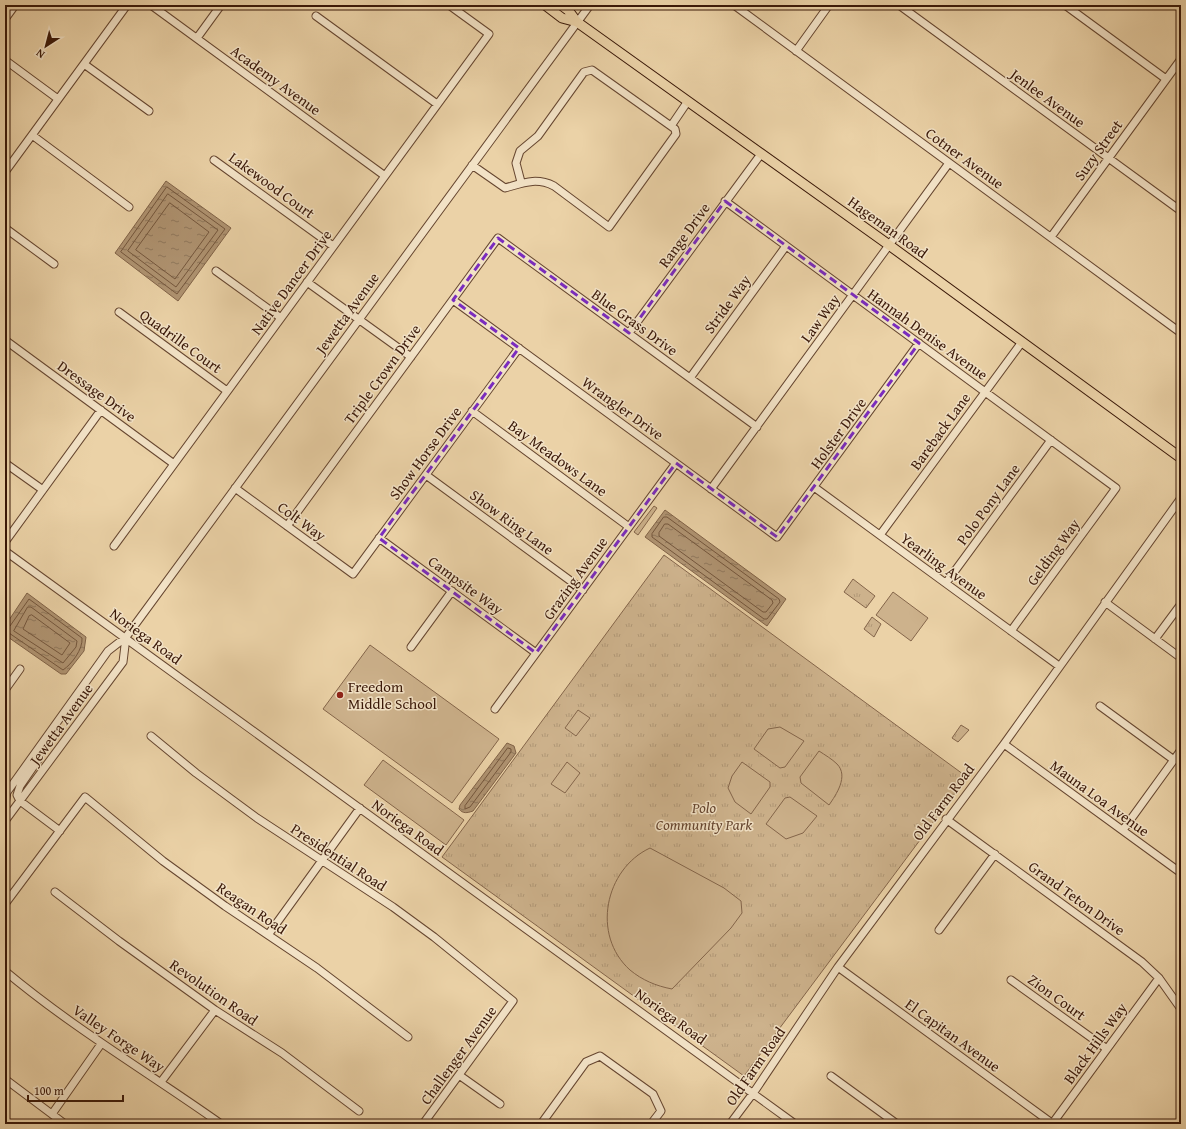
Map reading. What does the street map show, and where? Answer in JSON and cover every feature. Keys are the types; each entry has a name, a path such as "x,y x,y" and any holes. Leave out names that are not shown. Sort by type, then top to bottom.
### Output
{"main road":[{"name":"Hageman Road","path":"545,5 562,18 577,22"},
{"name":"Hageman Road","path":"561,5 568,10 577,22 889,245 1181,458"}],"street":[{"path":"5,172 127,5"},
{"name":"Academy Avenue","path":"151,5 385,176"},
{"path":"197,38 221,5"},
{"name":"Native Dancer Drive","path":"114,546 489,34 449,5"},
{"name":"Jewetta Avenue","path":"6,792 108,651 126,638 590,5"},
{"name":"Cotner Avenue","path":"734,5 1181,332"},
{"path":"796,51 829,5"},
{"name":"Jenlee Avenue","path":"899,5 1181,211"},
{"path":"1065,5 1166,79"},
{"path":"5,19 13,8"},
{"path":"316,16 437,104"},
{"name":"Suzy Street","path":"1051,237 1181,59"},
{"path":"5,60 58,99"},
{"path":"84,64 149,111"},
{"path":"472,165 505,188 521,182 536,180 554,186 609,226 676,134 675,129 592,70 588,70 584,72 538,136 520,151 516,163 521,182"},
{"path":"671,126 688,101"},
{"path":"32,136 129,207"},
{"name":"Range Drive","path":"629,333 761,154"},
{"name":"Lakewood Court","path":"214,160 333,246"},
{"name":"Law Way","path":"711,489 949,163"},
{"name":"Hannah Denise Avenue","path":"725,201 1116,488"},
{"path":"5,228 54,264"},
{"name":"Blue Grass Drive","path":"498,238 757,427"},
{"name":"Triple Crown Drive","path":"287,526 498,238"},
{"name":"Stride Way","path":"690,378 786,246"},
{"path":"216,271 280,318"},
{"path":"307,282 411,357"},
{"name":"Wrangler Drive","path":"453,300 777,537"},
{"name":"Quadrille Court","path":"119,312 227,391"},
{"name":"Dressage Drive","path":"5,340 174,464"},
{"name":"Bareback Lane","path":"880,535 1022,342"},
{"name":"Holster Drive","path":"777,537 919,343"},
{"name":"Show Horse Drive","path":"353,574 519,348"},
{"path":"5,542 101,410"},
{"name":"Bay Meadows Lane","path":"472,411 629,526"},
{"name":"Polo Pony Lane","path":"946,583 1051,440"},
{"path":"5,463 43,490"},
{"name":"Grazing Avenue","path":"496,709 676,463"},
{"name":"Show Ring Lane","path":"426,475 583,590"},
{"name":"Yearling Avenue","path":"814,487 1059,666"},
{"name":"Colt Way","path":"235,488 353,574"},
{"name":"Gelding Way","path":"1012,631 1116,488"},
{"name":"Old Farm Road","path":"730,1124 754,1092 838,967 946,819 1004,744 1181,498"},
{"name":"Campsite Way","path":"379,538 536,653"},
{"name":"Noriega Road","path":"5,552 754,1092 795,1124"},
{"path":"411,647 452,591"},
{"path":"1105,602 1181,658"},
{"path":"1155,639 1181,604"},
{"name":"Jewetta Avenue","path":"5,821 123,662 126,638"},
{"path":"5,690 20,669"},
{"path":"1100,706 1174,760"},
{"name":"Presidential Road","path":"150,736 222,792 434,937 513,1001"},
{"path":"5,904 60,831 20,801 17,795 38,760 43,742"},
{"name":"Mauna Loa Avenue","path":"1004,744 1181,873"},
{"path":"1123,830 1181,750"},
{"path":"5,805 6,792"},
{"name":"Reagan Road","path":"60,831 85,797 163,861 329,976 408,1036"},
{"path":"268,935 360,808"},
{"name":"Grand Teton Drive","path":"946,819 1142,962 1159,978 1181,1009"},
{"path":"939,930 994,854"},
{"name":"Revolution Road","path":"55,892 119,941 215,1010 282,1053 359,1111"},
{"name":"El Capitan Avenue","path":"838,967 1052,1124"},
{"name":"Valley Forge Way","path":"5,971 29,991 101,1044 161,1082 221,1124"},
{"name":"Black Hills Way","path":"1052,1124 1159,978"},
{"name":"Zion Court","path":"1011,980 1106,1050"},
{"name":"Challenger Avenue","path":"423,1124 513,1001"},
{"path":"161,1082 215,1010"},
{"path":"52,1114 101,1044"},
{"path":"541,1124 586,1062 600,1056 653,1094 661,1111 651,1124"},
{"path":"460,1074 500,1104"},
{"path":"831,1076 893,1123"},
{"path":"5,1079 65,1124"}],"highlighted area":[{"path":"725,201 919,343 777,537 676,463 536,653 379,538 519,348 453,300 498,238 629,333"}],"green space":[{"path":"654,506 657,508 638,535 634,532"},
{"name":"Polo Community Park","path":"664,555 967,777 744,1076 442,857"},
{"path":"853,579 875,596 866,608 844,592"},
{"path":"893,592 928,618 911,641 876,615"},
{"path":"872,617 881,624 874,637 864,629"},
{"path":"370,645 499,739 452,803 323,709"},
{"path":"578,710 590,718 576,736 565,728"},
{"path":"961,725 969,730 958,742 952,738"},
{"path":"780,727 804,741 785,767 780,768 754,749 768,729"},
{"path":"819,751 837,764 842,774 840,785 829,805 801,783 800,777"},
{"path":"383,760 464,820 446,845 364,785"},
{"path":"567,762 580,773 565,793 551,784"},
{"path":"742,762 770,782 770,787 751,814 735,802 728,788 732,776"},
{"path":"790,797 817,816 803,833 786,839 766,824 785,798"},
{"path":"650,848 724,888 741,901 742,913 731,928 672,989 650,982 639,977 630,970 618,956 610,939 607,922 608,904 622,871 635,858"}],"water":[{"path":"166,181 231,228 178,301 115,253"},
{"path":"665,510 786,599 767,626 645,537"},
{"path":"27,593 86,637 84,651 66,674 61,674 5,635 5,626"},
{"path":"507,743 514,746 516,753 473,811 467,813 462,812 459,809 460,805"}],"place":[{"name":"Freedom Middle School","path":"340,695"}]}
